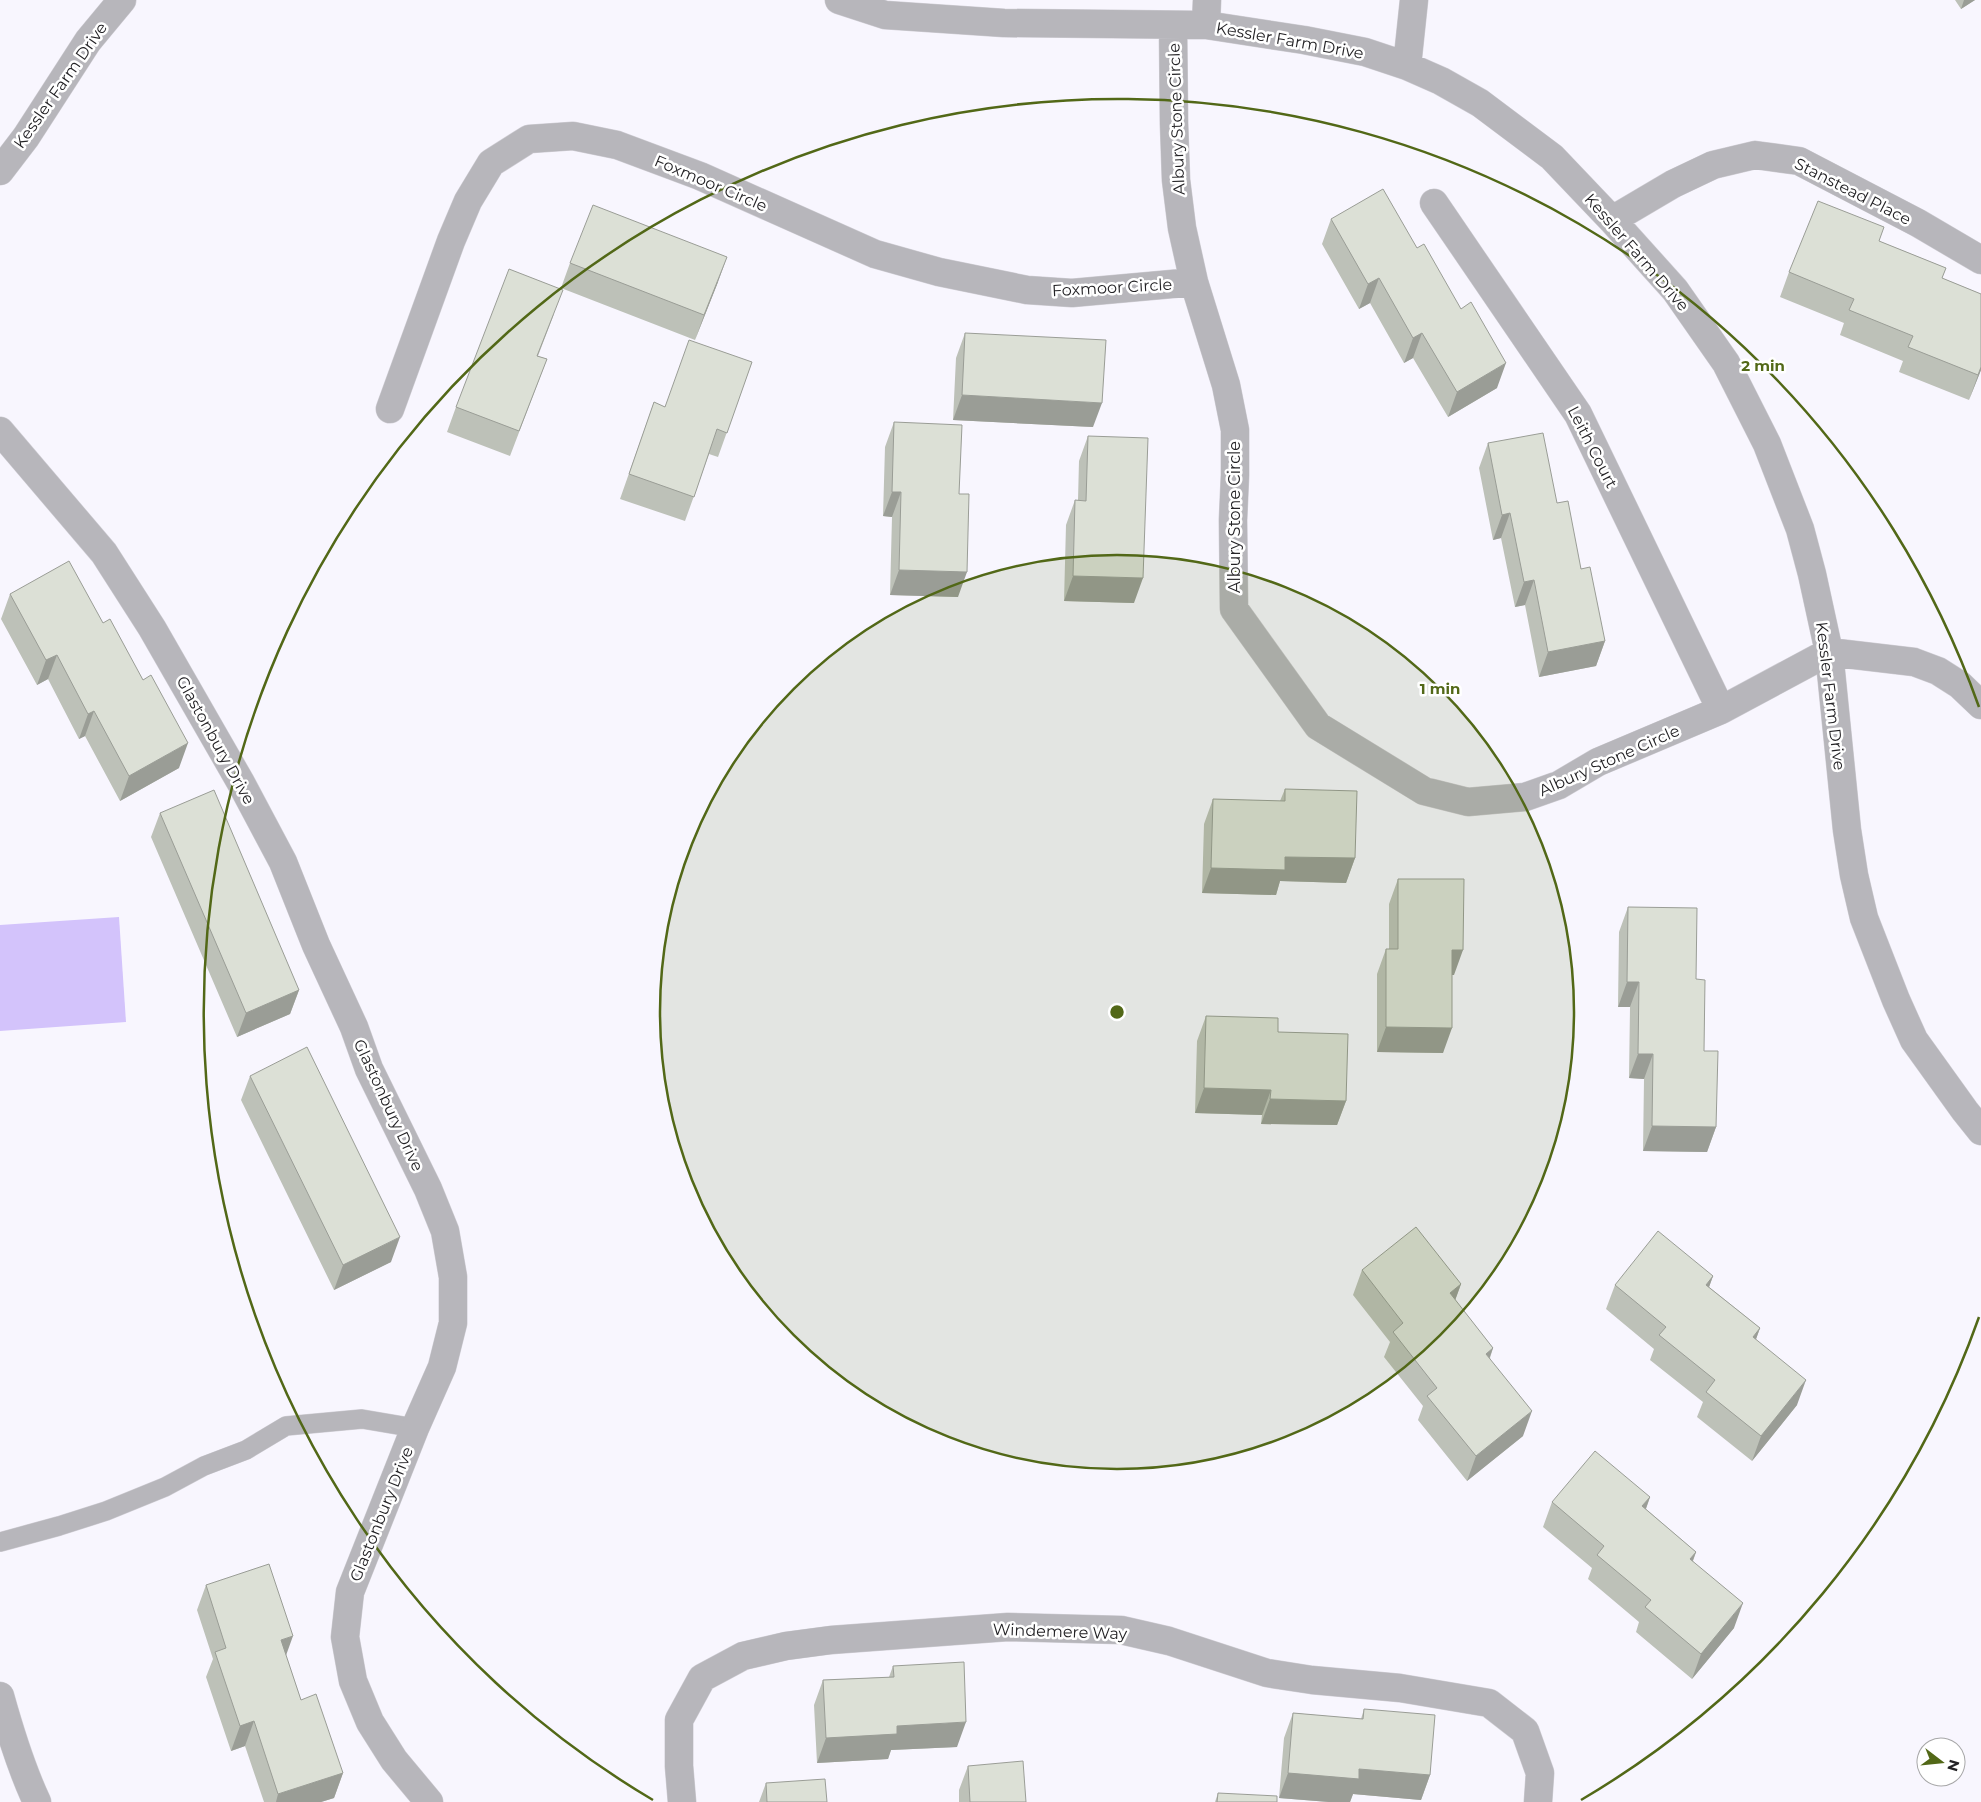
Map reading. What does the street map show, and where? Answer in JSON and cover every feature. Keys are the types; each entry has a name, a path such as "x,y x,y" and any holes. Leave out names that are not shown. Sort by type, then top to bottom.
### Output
{"street":[{"name":"Kessler Farm Drive","path":"0,171 26,137 88,42 122,0"},
{"name":"Kessler Farm Drive","path":"839,0 885,15 1004,23 1173,24 1206,12 1304,40 1356,50 1407,66 1441,81 1480,103 1552,157 1675,290 1726,364 1767,444 1800,529 1829,652 1847,830 1854,875 1864,918 1914,1040 1981,1130"},
{"path":"1407,66 1414,0"},
{"name":"Albury Stone Circle","path":"1173,24 1176,180 1182,228 1194,282 1226,385 1235,430 1234,609 1318,726 1424,791 1468,802 1525,797 1559,785 1598,762 1721,710 1829,652"},
{"name":"Foxmoor Circle","path":"390,409 451,241 468,200 491,163 529,139 573,136 617,145 700,176 875,254 939,272 1027,290 1072,293 1194,282"},
{"name":"Stanstead Place","path":"1612,220 1713,165 1755,155 1799,161 1918,223 1981,260"},
{"name":"Leith Court","path":"1434,203 1578,414 1721,710"},
{"name":"Glastonbury Drive","path":"0,431 104,553 152,628 241,783 283,862 316,945 354,1027 369,1069 428,1189 445,1231 453,1277 453,1322 442,1367 415,1428 350,1592 345,1637 353,1681 370,1722 394,1760 429,1802"},
{"path":"1829,652 1914,662 1938,671 1960,685 1981,705"},
{"name":"Windemere Way","path":"682,1802 679,1720 702,1678 742,1656 786,1646 831,1640 1008,1627 1121,1630 1169,1641 1267,1673 1312,1680 1400,1688 1489,1703 1525,1731 1540,1773 1538,1802"},
{"path":"0,1696 14,1744 28,1784 37,1802"}],"lane":[{"path":"0,1542 106,1511 165,1487 204,1466 246,1450 286,1426 362,1419 415,1428"}],"shaded area":[{"path":"119,917 126,1022 0,1031 0,925"}],"building":[{"path":"1383,189 1417,248 1424,244 1461,309 1471,302 1506,363 1457,392 1422,333 1413,338 1379,278 1368,284 1331,219"},
{"path":"1818,201 1884,227 1879,241 1946,268 1942,278 1981,294 1981,367 1978,375 1908,347 1913,336 1849,310 1854,299 1789,272"},
{"path":"593,205 727,257 704,315 570,263"},
{"path":"509,269 563,290 537,356 547,359 519,431 456,407"},
{"path":"965,333 1106,340 1102,403 962,395"},
{"path":"689,340 752,362 727,433 717,429 694,497 629,474 654,402 665,407"},
{"path":"894,422 962,425 959,494 969,494 967,572 899,570 901,492 892,492"},
{"path":"1543,433 1557,503 1568,501 1581,569 1590,567 1605,641 1548,652 1534,580 1524,582 1510,513 1502,515 1488,443"},
{"path":"1088,436 1148,438 1143,578 1073,576 1075,500 1086,501"},
{"path":"69,561 103,623 110,619 143,680 151,675 188,743 129,776 94,711 88,714 57,655 46,660 10,594"},
{"path":"1285,789 1357,791 1355,858 1285,857 1285,870 1211,868 1213,799 1285,801"},
{"path":"214,790 299,990 246,1013 160,813"},
{"path":"1398,879 1464,879 1463,950 1452,950 1452,1028 1386,1027 1386,949 1398,949"},
{"path":"1628,907 1697,908 1696,979 1705,980 1704,1051 1718,1051 1716,1127 1652,1126 1653,1054 1638,1054 1639,982 1627,982"},
{"path":"1206,1016 1278,1018 1278,1032 1348,1034 1346,1101 1270,1099 1271,1090 1204,1088"},
{"path":"307,1047 400,1237 343,1265 250,1076"},
{"path":"1416,1227 1461,1284 1450,1293 1493,1348 1486,1354 1532,1411 1476,1456 1427,1396 1437,1388 1393,1332 1403,1323 1362,1270"},
{"path":"1658,1231 1713,1276 1706,1285 1760,1328 1753,1337 1806,1380 1761,1436 1706,1392 1715,1380 1659,1335 1666,1327 1615,1285"},
{"path":"1595,1451 1650,1497 1642,1506 1696,1552 1690,1559 1743,1603 1701,1654 1645,1607 1651,1600 1597,1555 1604,1546 1552,1502"},
{"path":"269,1564 293,1636 281,1640 301,1700 316,1694 343,1773 278,1794 254,1721 240,1726 215,1652 226,1648 206,1585"},
{"path":"964,1662 966,1722 897,1726 897,1734 826,1738 823,1680 894,1677 893,1666"},
{"path":"1364,1709 1435,1715 1430,1775 1359,1769 1359,1779 1288,1773 1293,1713 1363,1719"},
{"path":"1023,1761 1026,1802 970,1802 968,1766"},
{"path":"825,1779 827,1802 767,1802 766,1783"},
{"path":"1218,1793 1277,1796 1277,1802 1217,1802"}]}
